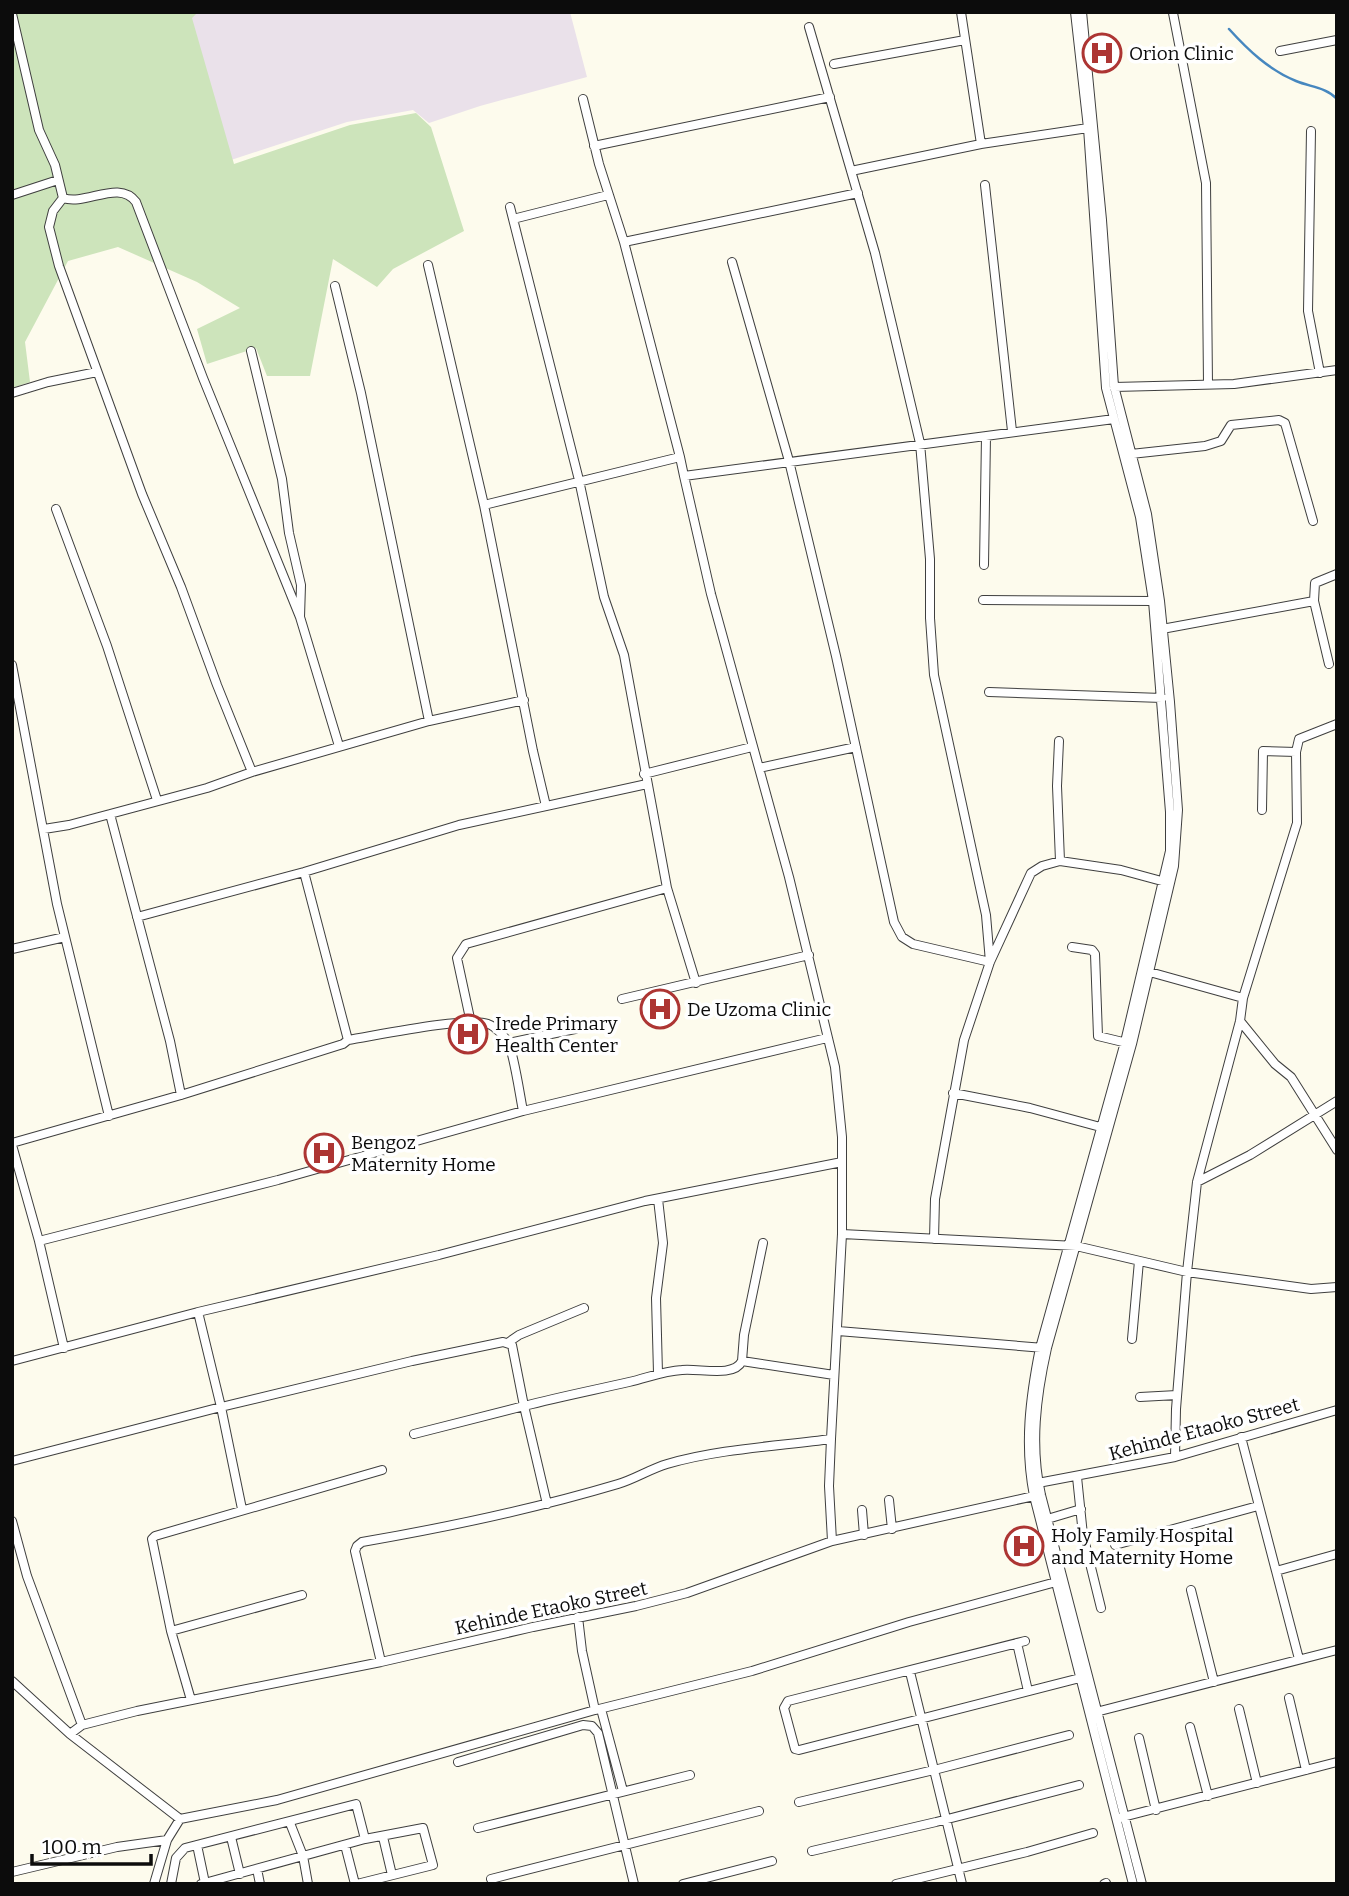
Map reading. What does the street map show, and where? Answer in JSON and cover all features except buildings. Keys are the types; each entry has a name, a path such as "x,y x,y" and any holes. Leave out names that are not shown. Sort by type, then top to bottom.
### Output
{"street":[{"path":"961,12 981,144"},
{"path":"1075,12 1088,128 1106,388 1140,517 1153,601 1170,823 1167,882"},
{"path":"1044,1520 1034,1496 1028,1421 1043,1348 1128,1043 1167,882 1177,852 1178,810 1170,702 1147,514 1114,387 1102,220 1082,12"},
{"path":"1173,13 1206,183 1208,384"},
{"path":"12,14 39,130 51,155 63,198 50,219 51,240 142,495 181,587 252,772"},
{"path":"809,27 890,311 920,443 930,559 934,674 986,915 990,962"},
{"path":"834,64 965,40"},
{"path":"1280,51 1337,40"},
{"path":"594,146 830,97"},
{"path":"583,99 608,195 624,242 680,457 711,594 730,654 835,1067 842,1137 842,1234 829,1486 832,1541"},
{"path":"851,171 981,144 1088,128"},
{"path":"1311,131 1308,311 1320,373"},
{"path":"12,195 58,180"},
{"path":"985,185 1012,431"},
{"path":"63,198 76,201 118,192 132,196 136,202 203,378 300,617 339,746"},
{"path":"624,242 858,192"},
{"path":"513,219 608,195"},
{"path":"510,207 579,481 604,597 624,654 667,888 696,983"},
{"path":"732,262 789,461 894,922 902,937 913,944 990,962"},
{"path":"428,265 485,505 546,806"},
{"path":"335,286 361,393 429,721"},
{"path":"251,351 282,479 289,533 301,585 300,617"},
{"path":"1114,387 1234,384 1337,370"},
{"path":"12,393 97,372"},
{"path":"684,476 1114,419"},
{"path":"1131,454 1205,446 1222,441 1231,425 1279,420 1285,423 1313,521"},
{"path":"984,565 986,436"},
{"path":"485,505 680,457"},
{"path":"56,509 107,646 157,800"},
{"path":"1329,664 1314,601 1315,583 1337,574"},
{"path":"983,600 1153,601"},
{"path":"1162,629 1314,601"},
{"path":"12,665 57,904 109,1116"},
{"path":"989,692 1162,698"},
{"path":"44,829 207,788 252,772 429,721 524,700"},
{"path":"1175,1457 1187,1272 1198,1182 1240,1021 1243,999 1297,823 1298,739 1337,724"},
{"path":"1059,741 1057,786 1060,861"},
{"path":"644,774 752,747"},
{"path":"759,768 856,747"},
{"path":"1262,810 1263,751 1296,752"},
{"path":"137,917 304,872 459,825 647,784"},
{"path":"110,814 170,1041 181,1095"},
{"path":"934,1240 934,1199 964,1040 990,962 1031,873 1042,866 1060,861 1121,870 1167,882"},
{"path":"304,872 348,1040"},
{"path":"471,1023 457,958 466,944 667,888"},
{"path":"12,950 65,937"},
{"path":"1072,947 1092,950 1095,954 1098,1036 1128,1043"},
{"path":"622,999 808,955"},
{"path":"1146,971 1243,999"},
{"path":"1240,1021 1275,1064 1291,1077 1337,1150"},
{"path":"64,1348 39,1241 12,1144 181,1095 343,1044 348,1040 418,1028 471,1023 486,1023 494,1027 508,1044 523,1111"},
{"path":"508,1044 575,1029"},
{"path":"39,1241 278,1180 523,1111 827,1038"},
{"path":"953,1093 1030,1108 1104,1129"},
{"path":"1198,1182 1250,1155 1337,1101"},
{"path":"12,1361 198,1312 439,1255 572,1219 842,1162"},
{"path":"658,1199 663,1243 656,1298 658,1373"},
{"path":"842,1234 1072,1246 1187,1272 1311,1289 1337,1287"},
{"path":"414,1434 631,1382 658,1373 738,1368 742,1361 744,1335 763,1243"},
{"path":"1132,1339 1139,1261"},
{"path":"12,1461 412,1361 509,1342 519,1335 583,1308"},
{"path":"198,1312 242,1509"},
{"path":"838,1331 1043,1348"},
{"path":"509,1342 513,1349 547,1504"},
{"path":"1043,1348 1035,1447 1044,1520 1107,1762 1133,1884"},
{"path":"742,1361 834,1375"},
{"path":"1140,1397 1177,1395"},
{"name":"Kehinde Etaoko Street","path":"1038,1483 1175,1457 1337,1410"},
{"path":"1241,1437 1299,1660"},
{"path":"381,1662 355,1551 362,1542 460,1525 547,1504 618,1484 667,1464 705,1456 831,1439"},
{"path":"191,1700 171,1631 152,1539 242,1509 382,1470"},
{"path":"1077,1477 1083,1535 1101,1608"},
{"name":"Kehinde Etaoko Street","path":"70,1734 82,1725 191,1700 636,1606 687,1593 832,1541 1034,1496"},
{"path":"889,1500 892,1528"},
{"path":"1115,1545 1258,1506"},
{"path":"1044,1520 1081,1509"},
{"path":"862,1510 864,1535"},
{"path":"12,1521 27,1576 82,1725"},
{"path":"1276,1571 1337,1554"},
{"path":"1056,1566 1056,1581 1080,1678 1094,1713"},
{"path":"154,1884 167,1840 180,1819 277,1800 598,1709 751,1671 909,1622 1056,1581"},
{"path":"1191,1590 1214,1682"},
{"path":"171,1631 302,1595"},
{"path":"579,1617 582,1651 623,1791"},
{"path":"1028,1691 1021,1642 788,1701 783,1708 795,1749 799,1750 1080,1678"},
{"path":"1094,1713 1337,1650"},
{"path":"910,1672 962,1884"},
{"path":"12,1681 70,1734 180,1819"},
{"path":"1289,1698 1306,1770"},
{"path":"1239,1709 1257,1783"},
{"path":"458,1762 583,1725 592,1726 598,1733 635,1884"},
{"path":"1190,1727 1208,1796"},
{"path":"799,1802 1069,1735"},
{"path":"1139,1738 1156,1810"},
{"path":"1120,1818 1337,1762"},
{"path":"478,1828 690,1775"},
{"path":"812,1851 1079,1785"},
{"path":"171,1884 176,1858 185,1848 356,1804 365,1839"},
{"path":"491,1879 759,1811"},
{"path":"1120,1818 1142,1884"},
{"path":"290,1823 303,1856 308,1884"},
{"path":"197,1845 203,1883 217,1882 365,1839 383,1838 423,1828 433,1865 356,1884 345,1845"},
{"path":"896,1884 1093,1833"},
{"path":"231,1837 240,1874"},
{"path":"383,1838 391,1875"},
{"path":"12,1872 117,1847 167,1840"},
{"path":"683,1884 772,1861"},
{"path":"257,1869 260,1884"}],"shaded area":[{"path":"570,12 587,77 429,123 413,110 347,122 231,160 189,14"}],"green space":[{"path":"12,12 198,12 192,18 234,164 350,125 416,113 431,127 464,231 393,269 377,287 333,259 310,376 267,376 256,348 207,364 197,329 240,308 197,282 118,247 68,261 25,342 30,382 12,388"}],"waterway":[{"path":"1229,29 1251,52 1277,71 1323,90 1337,99"}],"place":[{"name":"Orion Clinic","path":"1102,53"},
{"name":"De Uzoma Clinic","path":"660,1009"},
{"name":"Irede Primary Health Center","path":"468,1034"},
{"name":"Bengoz Maternity Home","path":"324,1153"},
{"name":"Holy Family Hospital and Maternity Home","path":"1024,1546"}]}
